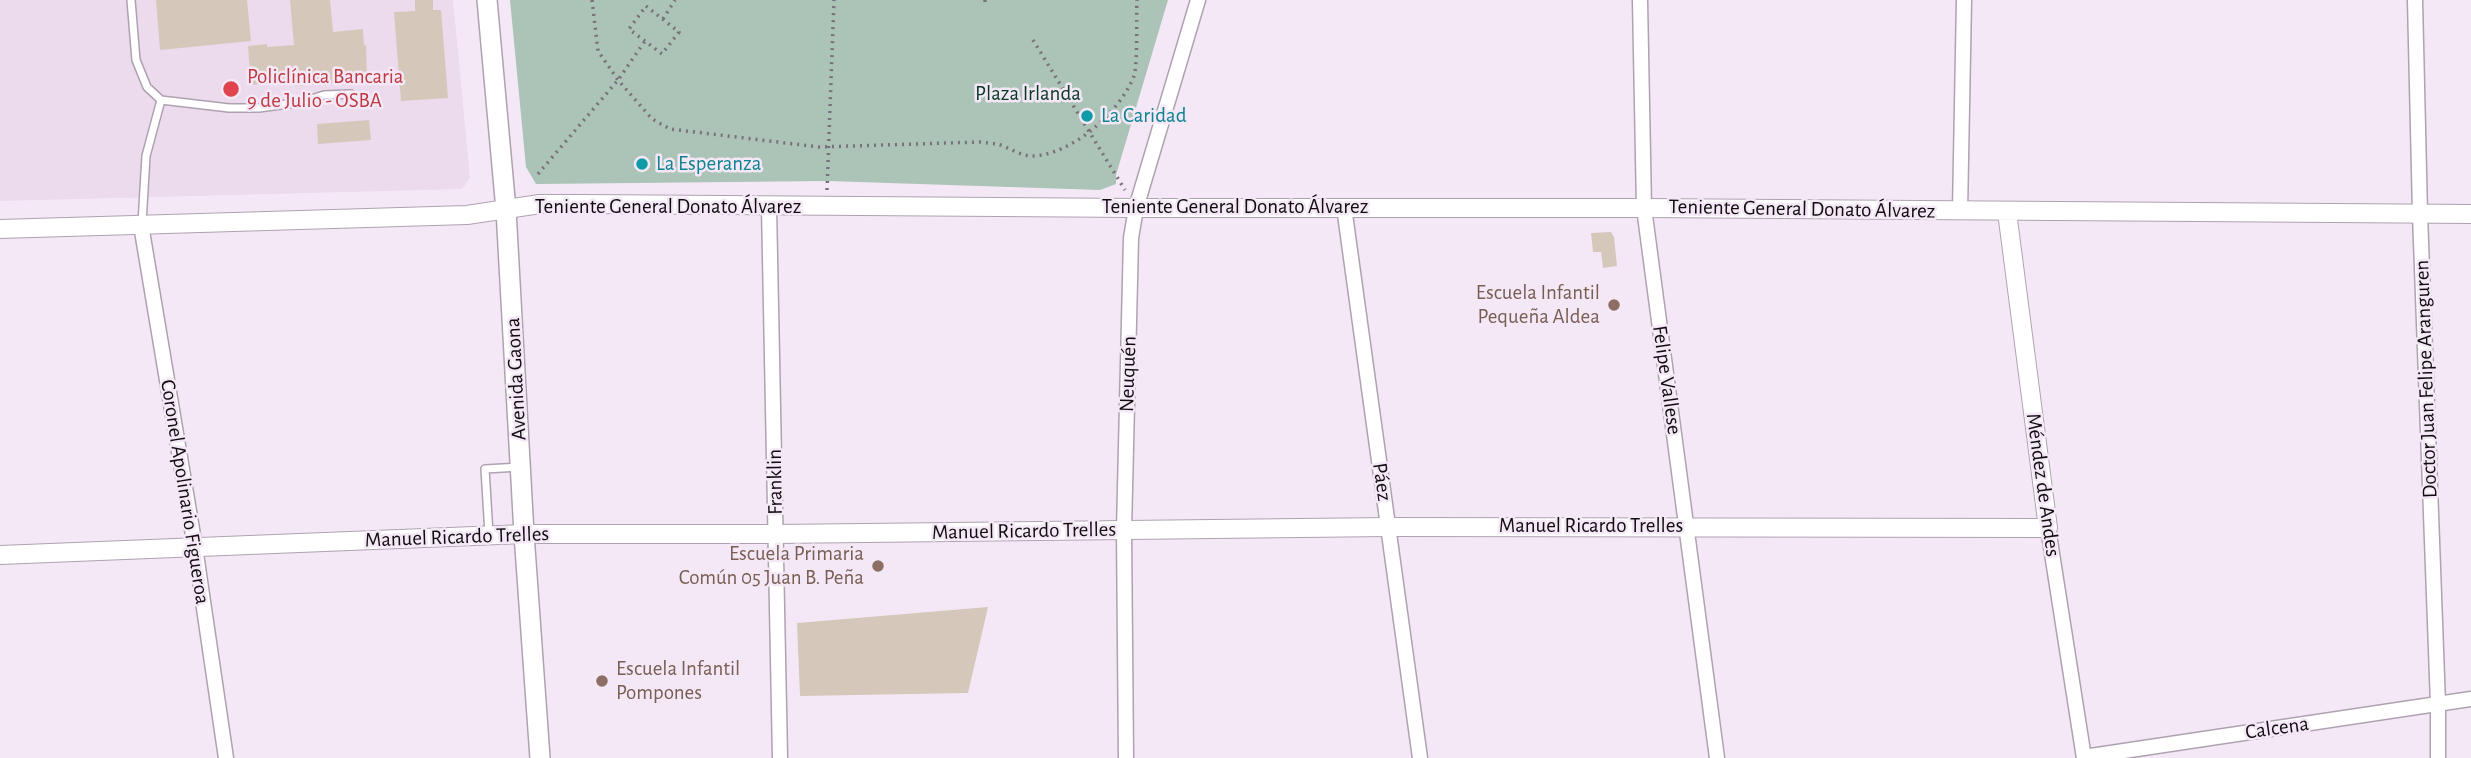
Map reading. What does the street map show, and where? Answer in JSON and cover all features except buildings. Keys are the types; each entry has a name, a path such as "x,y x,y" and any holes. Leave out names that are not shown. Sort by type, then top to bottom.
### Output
{"main road":[{"name":"Avenida Gaona","path":"487,0 506,211 540,758"}],"street":[{"name":"Neuquén","path":"1126,758 1124,530 1131,238 1136,208 1198,0"},
{"name":"Felipe Vallese","path":"1640,0 1644,208 1717,758"},
{"path":"1960,211 1965,0"},
{"name":"Doctor Juan Felipe Aranguren","path":"2416,0 2420,214 2438,758"},
{"name":"Teniente General Donato Álvarez","path":"0,229 467,215 540,204 2471,214"},
{"name":"Franklin","path":"769,206 780,758"},
{"name":"Páez","path":"1344,207 1420,758"},
{"name":"Méndez de Andes","path":"2007,212 2048,528 2084,757"},
{"name":"Coronel Apolinario Figueroa","path":"141,225 195,547 226,758"},
{"name":"Manuel Ricardo Trelles","path":"0,555 524,534 1388,527 2048,528"},
{"name":"Calcena","path":"2084,757 2471,699"}],"lane":[{"path":"131,0 136,60 147,87 161,100 229,108 259,108 302,102 324,95 351,94"},
{"path":"141,225 146,156 161,100"},
{"path":"489,536 485,469 521,467"}],"path":[{"path":"592,0 598,51 618,80 652,119 670,129 829,147 981,142 996,144 1028,156 1045,155 1077,141 1119,102 1135,74 1136,0"},
{"path":"663,19 675,0"},
{"path":"827,206 834,0"},
{"path":"985,0 985,7"},
{"path":"646,6 663,19 679,32 662,54 629,29 646,6"},
{"path":"1033,40 1136,208"},
{"path":"538,174 618,80 645,41"}],"shaded area":[{"name":"Policlínica Bancaria 9 de Julio - OSBA","path":"0,0 453,0 470,178 462,189 0,201"}],"green space":[{"name":"Plaza Irlanda","path":"510,0 1168,0 1116,175 1116,184 1100,190 828,181 536,184 526,167"}],"place":[{"name":"Policlínica Bancaria 9 de Julio - OSBA","path":"231,89"},
{"name":"La Caridad","path":"1087,116"},
{"name":"La Esperanza","path":"642,164"},
{"name":"Escuela Infantil Pequeña Aldea","path":"1614,305"},
{"name":"Escuela Primaria Común 05 Juan B. Peña","path":"878,566"},
{"name":"Escuela Infantil Pompones","path":"602,681"}]}
